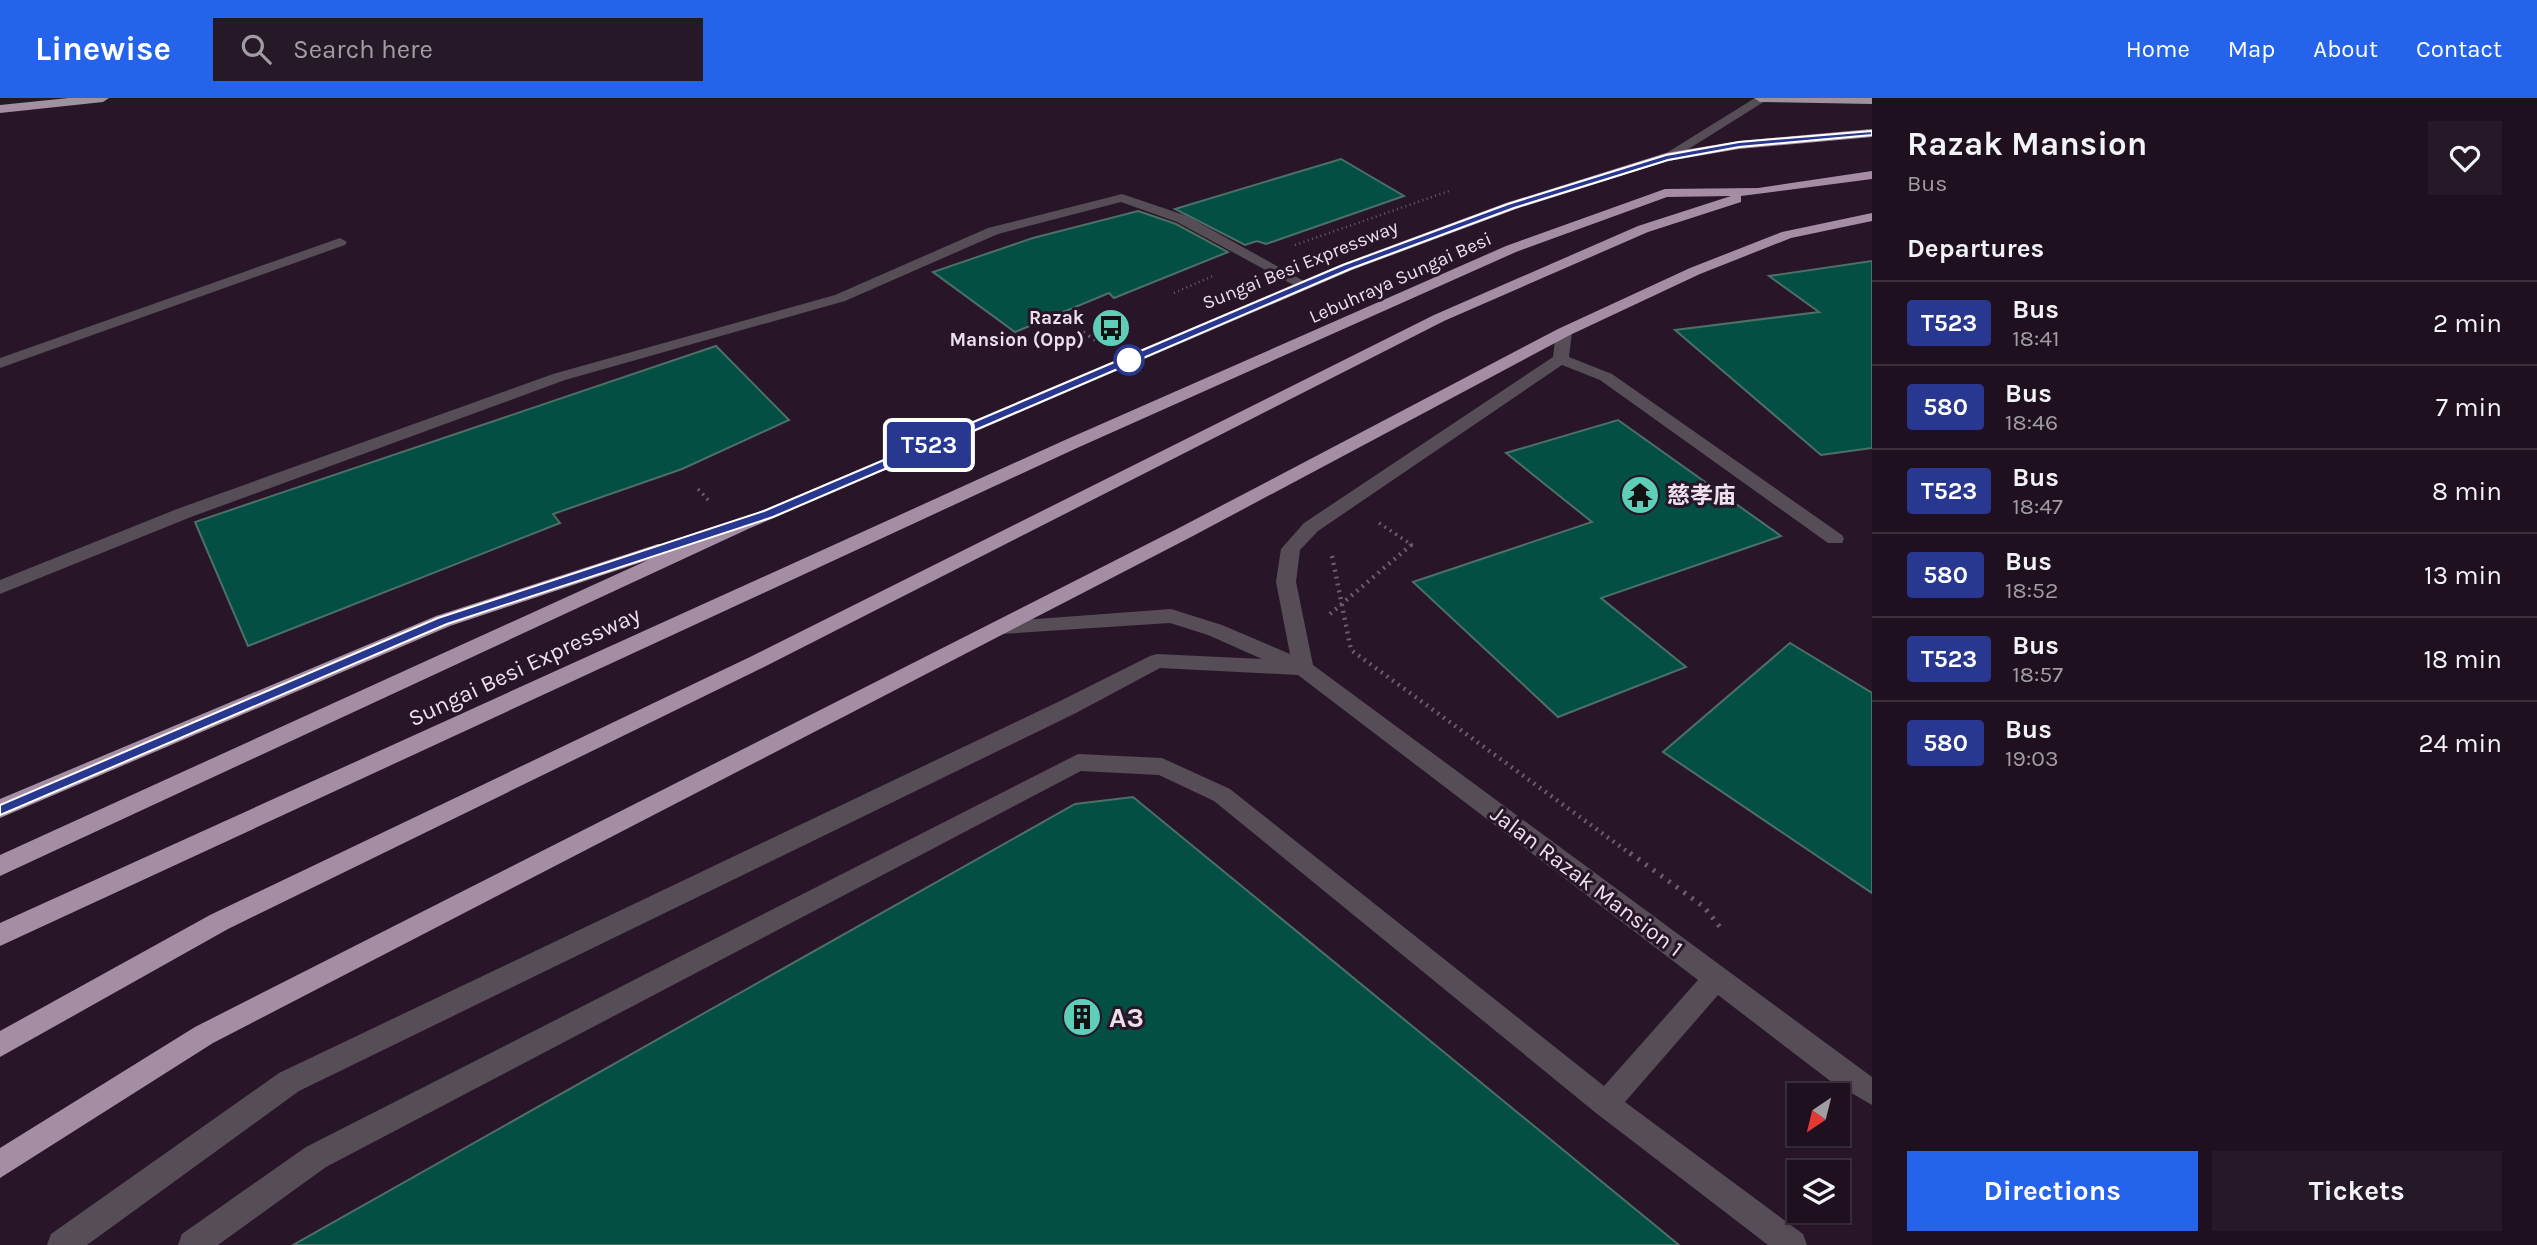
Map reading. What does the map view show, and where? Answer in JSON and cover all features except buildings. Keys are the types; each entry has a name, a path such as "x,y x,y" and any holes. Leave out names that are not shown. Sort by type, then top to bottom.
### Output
{"highway":[{"path":"0,109 103,98"},
{"path":"1762,98 1872,100"},
{"name":"Sungai Besi Expressway","path":"0,866 769,514 1304,285 1511,206 1666,158 1739,145 1872,133"},
{"path":"0,1045 219,922 771,654 1439,318 1643,229 1758,192 1872,175"},
{"name":"Lebuhraya Sungai Besi","path":"1071,444 1511,249 1665,193 1758,192"},
{"path":"0,1164 204,1035 1184,533 1564,332 1695,271 1787,235 1872,217"},
{"name":"Sungai Besi Expressway","path":"0,936 1071,444"},
{"name":"Sungai Besi Expressway","path":"0,809 443,621 769,514"}],"street":[{"path":"1666,158 1762,98"},
{"path":"0,587 184,513 559,377 840,298 993,231 1122,198 1182,219 1304,285"},
{"path":"0,363 341,242"},
{"path":"62,1245 289,1082 1157,661 1303,668 1286,582 1291,549 1311,527 1561,359 1564,332"},
{"path":"1561,359 1606,377 1835,539"},
{"name":"Jalan Razak Mansion 1","path":"1000,627 1171,616 1215,630 1303,668 1839,1071 1872,1092"},
{"path":"193,1245 316,1157 1078,762 1161,766 1222,795 1606,1104 1792,1245"},
{"path":"1606,1104 1716,978"}],"path":[{"path":"1330,545 1351,650"},
{"path":"1327,603 1329,615 1411,545"}],"bus line":[{"name":"T523","path":"0,809 443,621 769,514 1347,267 1511,206 1666,158 1739,145 1872,133"}],"place":[{"name":"Razak Mansion (Opp)","path":"1111,328"},
{"name":"慈孝庙","path":"1640,495"},
{"name":"A3","path":"1082,1017"}]}
